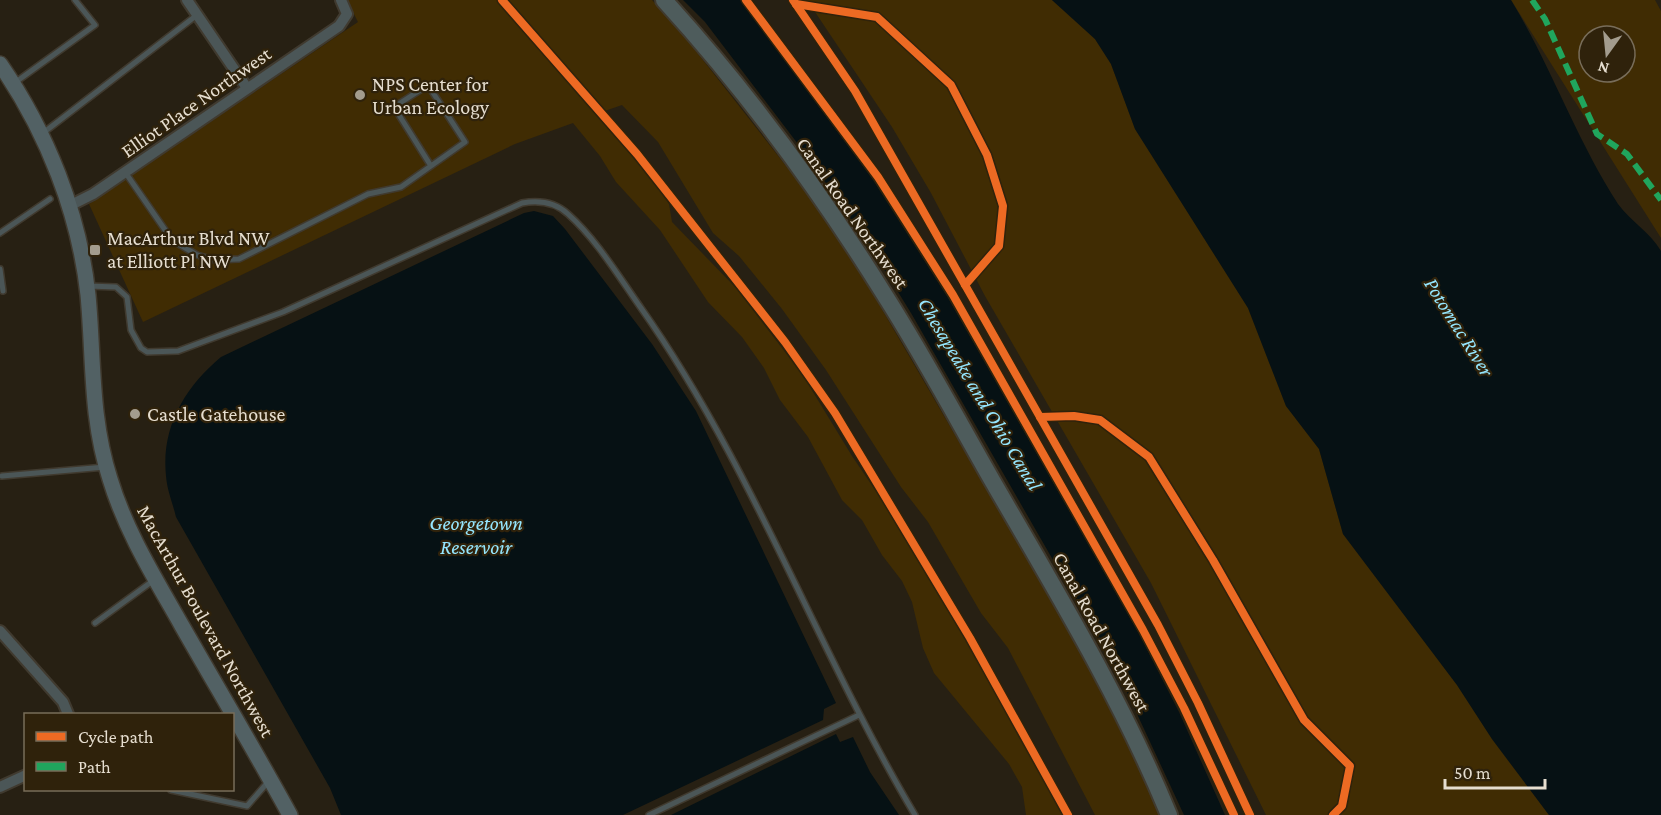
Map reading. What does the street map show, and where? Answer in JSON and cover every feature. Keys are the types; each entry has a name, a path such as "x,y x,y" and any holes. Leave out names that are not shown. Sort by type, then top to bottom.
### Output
{"highway":[{"name":"Canal Road Northwest","path":"664,0 702,43 762,119 834,218 885,296 1112,689 1168,815"}],"main road":[{"name":"MacArthur Boulevard Northwest","path":"0,64 41,135 69,206 80,243 87,286 94,406 106,467 125,521 232,713"},
{"name":"MacArthur Boulevard Northwest","path":"234,717 290,815"}],"street":[{"path":"187,0 247,88"},
{"name":"Elliot Place Northwest","path":"69,206 126,172 342,23 347,14 341,0"},
{"path":"0,631 63,702 68,713"},
{"path":"0,787 24,776"}],"lane":[{"path":"13,84 95,25 75,0"},
{"path":"41,135 197,15"},
{"path":"126,172 172,240 197,255 214,260 239,259 368,194 401,187 431,166 465,142 428,85 394,107 431,166"},
{"path":"0,233 50,199"},
{"path":"87,286 116,287 127,297 131,330 141,348 147,352 178,351 283,312 522,203 535,200 549,203 568,214 676,358 724,442 859,715 915,815"},
{"path":"0,269 3,291"},
{"path":"2,476 106,467"},
{"path":"95,623 156,579"},
{"path":"649,815 859,715"},
{"path":"180,791 247,806 270,780"}],"shaded area":[{"path":"347,0 652,0 681,32 812,199 865,280 1069,631 1129,745 1160,815 1095,815 1008,648 981,613 928,522 901,487 826,370 782,309 739,256 713,233 658,142 622,105 596,114 653,181 669,204 672,222 736,288 802,374 852,456 941,587 970,641 993,673 1065,815 1026,815 1022,787 1009,764 934,673 923,648 912,602 902,581 882,555 862,520 842,500 808,437 780,400 764,368 742,337 708,302 660,230 616,182 600,156 573,123 515,144 143,322 89,204 358,22"},
{"path":"807,0 1052,0 1095,39 1111,64 1135,129 1248,308 1286,406 1319,449 1343,534 1457,685 1492,739 1549,815 1266,815 1151,583 985,296 931,193 892,127"},
{"path":"1511,0 1655,0 1661,11 1661,238"}],"water":[{"name":"Chesapeake and Ohio Canal","path":"683,0 740,0 873,180 948,298 1138,632 1179,712 1225,815 1184,815 1118,673 911,313 871,248 801,148 705,22"},
{"name":"Potomac River","path":"1052,0 1511,0 1603,179 1618,204 1661,251 1661,815 1549,815 1492,739 1457,685 1343,534 1319,449 1286,406 1248,308 1135,129 1111,64 1095,39"},
{"name":"Georgetown Reservoir","path":"534,211 553,216 565,229 652,344 696,411 836,703 824,709 823,720 623,815 341,815 330,788 176,517 166,476 165,458 172,425 186,395 221,357 524,213"},
{"path":"836,734 840,742 853,737 870,772 899,815 671,815"}],"marked path":[{"path":"1532,0 1545,19 1597,134 1627,154 1661,200"}],"cycle path":[{"path":"502,0 637,154 785,342 835,413 970,638 1068,815"},
{"path":"746,0 878,177 953,295 1143,630 1184,708 1234,815"},
{"path":"793,0 855,91 1158,625 1198,703 1250,815"},
{"path":"796,4 877,17 951,85 987,155 1003,206 999,246 965,285"},
{"path":"1040,417 1074,416 1100,420 1149,457 1213,560 1304,720 1350,766 1342,806 1333,815"}],"place":[{"name":"NPS Center for Urban Ecology","path":"360,95"},
{"name":"MacArthur Blvd NW at Elliott Pl NW","path":"95,250"},
{"name":"Castle Gatehouse","path":"135,414"}]}
